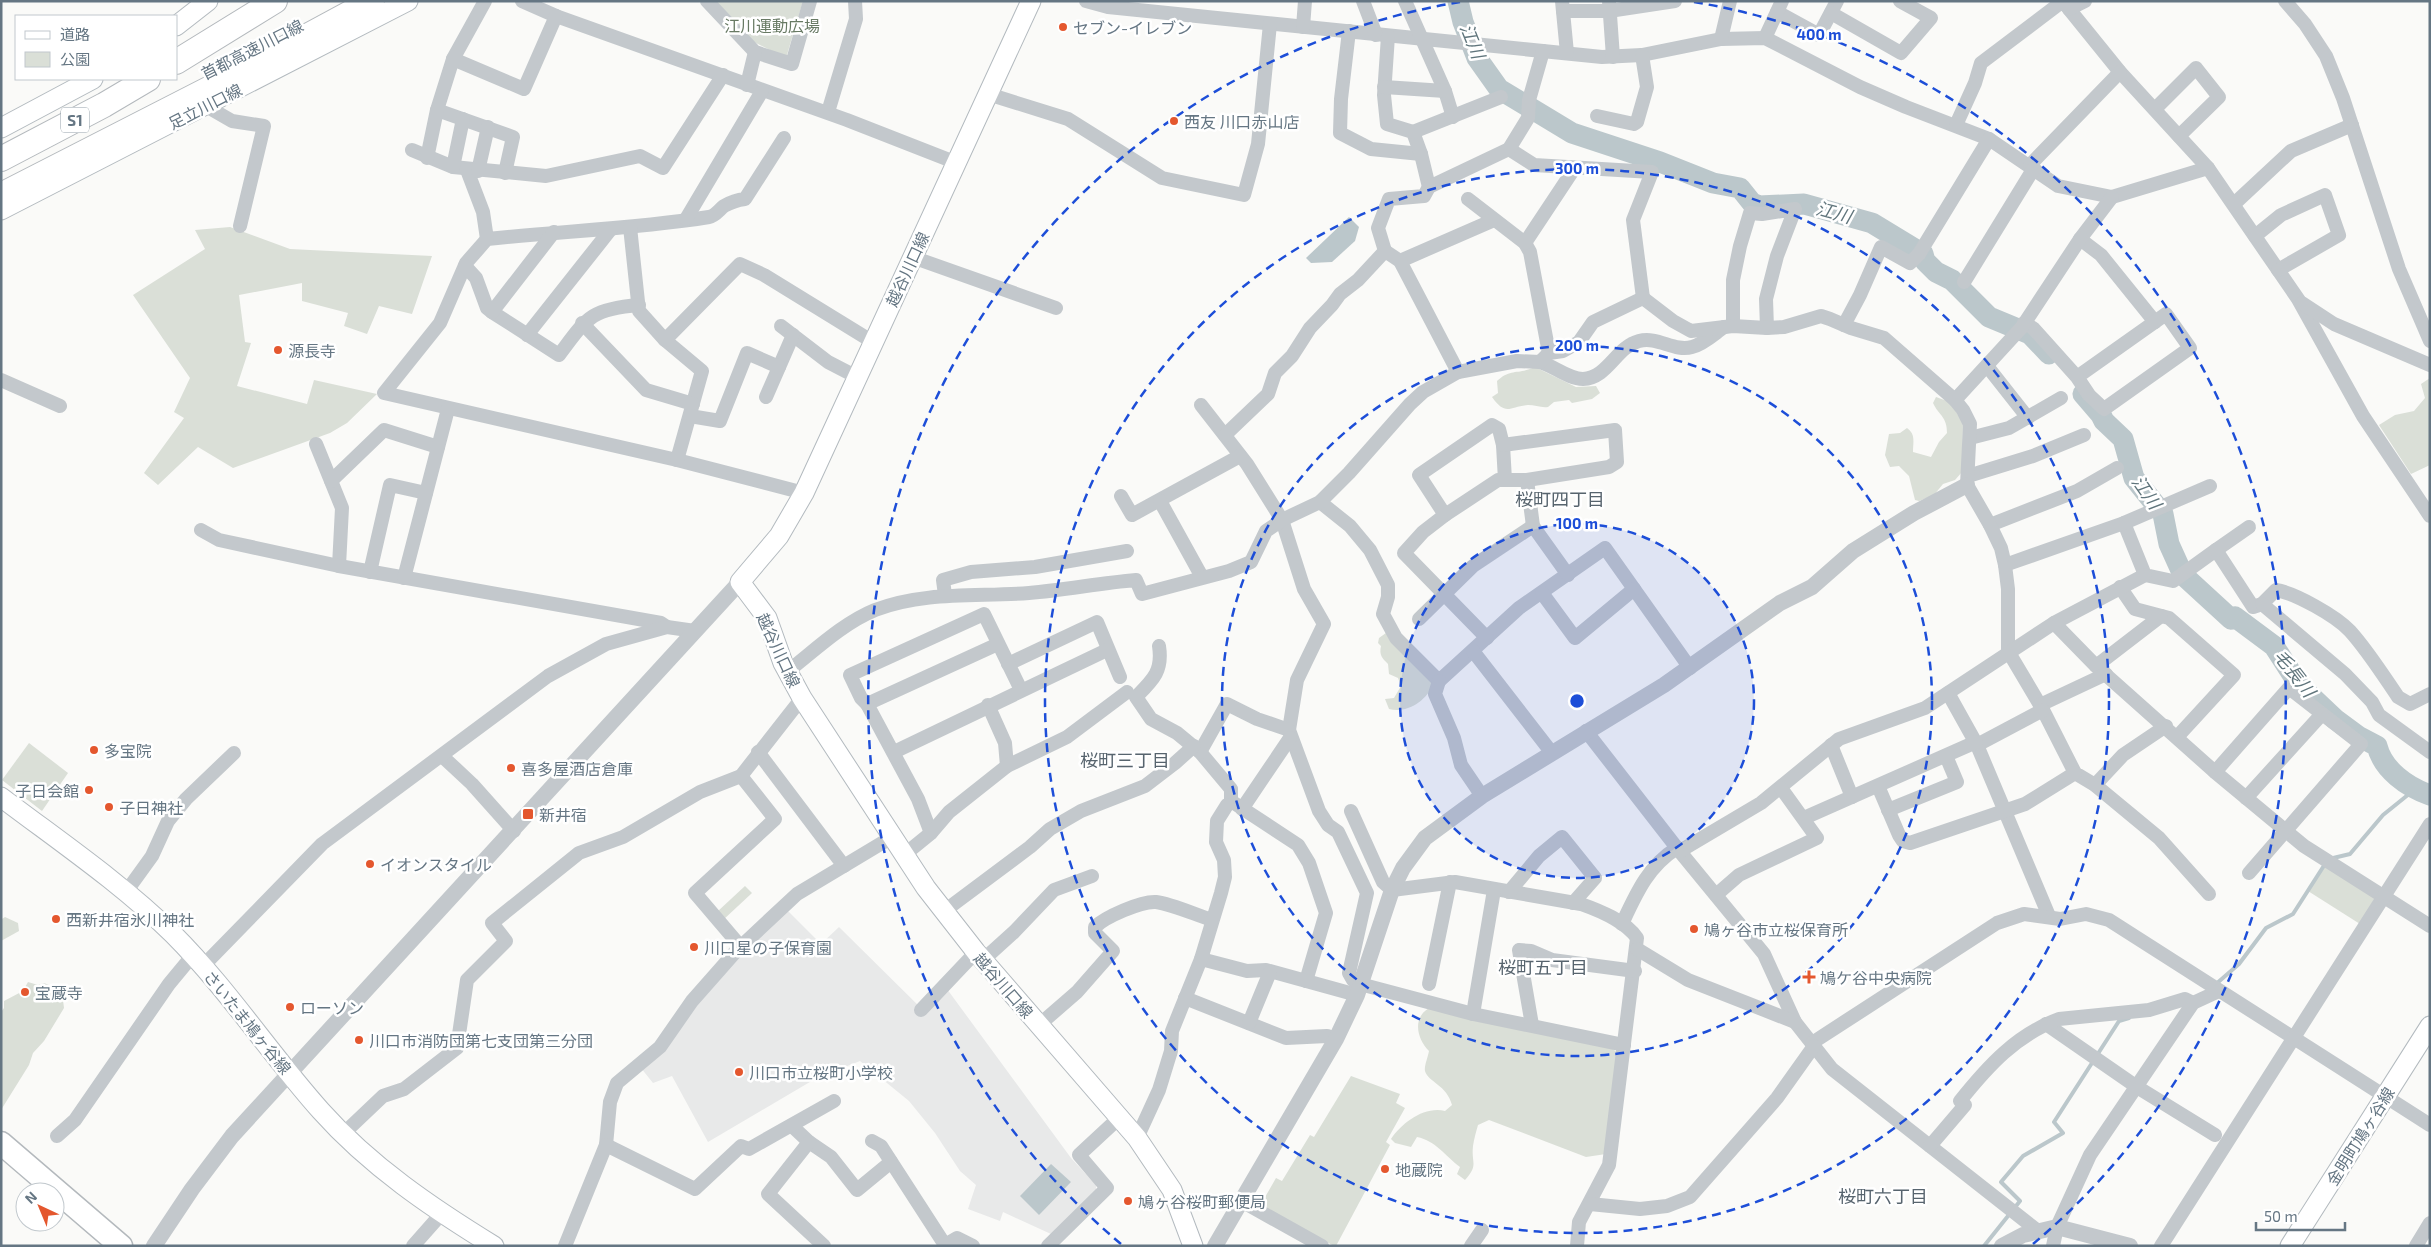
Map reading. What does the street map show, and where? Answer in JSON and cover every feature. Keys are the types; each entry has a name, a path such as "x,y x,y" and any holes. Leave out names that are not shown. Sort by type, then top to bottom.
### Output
{"highway":[{"path":"178,46 212,26 274,1"},
{"name":"首都高速川口線","path":"178,61 274,1"},
{"name":"首都高速川口線","path":"1,179 344,1"},
{"path":"1,195 372,1"},
{"path":"1,143 117,80"},
{"name":"S1","path":"1,159 104,105 146,80"},
{"path":"1,1143 121,1246"},
{"path":"1,1163 23,1182"},
{"path":"65,1218 98,1246"}],"main road":[{"path":"178,24 208,1"},
{"name":"足立川口線","path":"1,210 408,1"},
{"name":"越谷川口線","path":"1031,1 804,493 779,536 740,582 767,618 788,672 802,698 904,855 943,912 979,956 1137,1138 1172,1190 1193,1246"},
{"path":"1,128 91,80"},
{"name":"さいたま鳩ヶ谷線","path":"1,797 126,892 198,960 290,1074 343,1134 387,1173 494,1246"},
{"name":"金明町鳩ヶ谷線","path":"2290,1246 2430,1026"}],"street":[{"path":"427,158 437,110 453,59 485,1"},
{"path":"522,1 556,16 723,75 762,91 828,112 957,163"},
{"path":"707,1 755,52 792,64 810,1"},
{"path":"828,112 856,19 855,1"},
{"path":"1086,1 1108,7 1303,28 1613,57 1642,55 1721,39 1765,38 1867,90 1990,139 2058,186 2112,197 2208,168"},
{"path":"1303,28 1305,1"},
{"path":"1363,1 1382,36 1387,124 1413,132 1501,97"},
{"path":"1405,1 1445,91 1453,117"},
{"path":"1567,53 1562,6 1609,6 1675,1"},
{"path":"1721,39 1730,1"},
{"path":"1765,38 1780,7 1819,35 1834,7 1901,54 1931,18 1900,1"},
{"path":"1956,125 1975,83 1981,63 2065,4 2085,1"},
{"path":"2285,1 2305,24 2326,56 2352,125 2398,269 2430,341"},
{"path":"2065,4 2120,72 2208,168 2234,204 2298,299 2363,416 2430,516"},
{"path":"1609,6 1613,57"},
{"path":"453,59 524,89 556,16"},
{"path":"988,94 1068,120 1162,178 1244,195 1258,144 1270,24"},
{"path":"1348,31 1341,99 1340,133 1371,149 1421,154"},
{"path":"1458,372 1400,261 1385,251 1378,228 1389,198 1424,196 1429,187 1509,149 1528,118 1529,100 1543,51"},
{"path":"747,85 755,52"},
{"path":"1597,116 1634,124 1637,122 1647,87 1642,55"},
{"path":"2155,109 2196,68 2220,97 2179,136"},
{"path":"1964,282 2032,167 2120,72"},
{"path":"412,150 427,158 466,169 546,176 640,156 663,168 723,75"},
{"path":"1384,87 1445,91"},
{"path":"686,219 762,91"},
{"path":"206,106 232,121 264,126 240,226"},
{"path":"437,110 513,137 505,173"},
{"path":"463,119 466,169 482,212 487,239"},
{"path":"2234,204 2291,151 2352,125"},
{"path":"466,169 488,127"},
{"path":"1413,132 1421,154 1429,187"},
{"path":"784,138 745,199 734,201 712,217 630,227 487,239 465,266 440,323 384,393 677,460 804,493"},
{"path":"1844,325 1882,247 1910,263 1919,254 1990,139"},
{"path":"1509,149 1534,165 1652,172 1633,220 1643,298 1673,321 1691,331 1729,326 1784,327 1821,316 1884,338 1955,400 1970,424 1968,480 2001,548 2005,566 2008,589 2008,651 2041,707 2075,773 2095,785 2159,838 2209,894"},
{"path":"1525,243 1574,168"},
{"path":"2255,236 2281,215 2325,195 2339,234 2278,270"},
{"path":"1955,400 2024,323 2080,238 2112,197"},
{"path":"1468,199 1525,243 1530,252 1544,358 1567,375 1585,379 1599,374 1623,350 1638,341 1654,340 1690,348 1729,326"},
{"path":"1729,326 1732,280 1750,213 1762,214 1795,210 1777,256 1766,299 1767,328"},
{"path":"1400,261 1494,220"},
{"path":"630,227 639,311 665,340 702,371 677,460"},
{"path":"527,335 611,228"},
{"path":"492,312 554,232"},
{"path":"2080,238 2101,255 2155,322"},
{"path":"1225,436 1268,394 1275,374 1292,356 1310,328 1340,294 1358,280 1385,251"},
{"path":"912,257 1056,308"},
{"path":"665,340 740,264 764,276 873,342"},
{"path":"465,266 476,278 487,308 559,354 582,323 590,316 607,309 639,305"},
{"path":"788,672 849,624 874,611 945,595 1030,593 1136,580 1142,594 1251,562 1266,531 1282,520 1320,502 1349,473 1410,404 1441,380 1458,372 1544,358 1563,351 1579,342 1593,322 1643,298"},
{"path":"2298,299 2334,324 2430,364"},
{"path":"2024,323 2033,328 2077,377 2089,395 2104,409 2190,348 2166,314 2077,377"},
{"path":"582,323 646,390 720,421 748,353 778,367"},
{"path":"780,326 828,362 857,377"},
{"path":"766,397 793,335"},
{"path":"1987,366 2028,418"},
{"path":"1,380 60,406"},
{"path":"1970,438 2009,428 2061,398"},
{"path":"1201,405 1240,456 1282,520 1304,589 1324,624 1296,680 1290,734 1242,809"},
{"path":"404,578 448,409"},
{"path":"1445,515 1419,475 1492,425 1499,429 1503,445 1505,480"},
{"path":"331,481 384,430 438,447"},
{"path":"1487,638 1404,553 1423,532 1498,480 1527,480 1609,468 1617,462 1615,430 1503,445"},
{"path":"1215,1246 1243,1202 1336,1040 1359,990 1392,890 1412,853 1425,838 1482,796 1690,668 1780,603 1812,587 1853,551 1914,513 1968,480 2084,435"},
{"path":"316,444 342,508 339,566"},
{"path":"1121,496 1132,515 1240,456"},
{"path":"1990,525 2077,491 2117,468"},
{"path":"1527,480 1533,526 1568,575"},
{"path":"370,572 390,485 426,493"},
{"path":"2005,566 2124,523 2210,486"},
{"path":"1160,501 1202,577"},
{"path":"1320,502 1350,526 1370,550 1388,585 1388,597 1383,614 1396,638 1439,681"},
{"path":"2124,523 2145,575"},
{"path":"1419,619 1473,566 1533,526"},
{"path":"1622,924 1640,886 1656,865 1761,803 1840,739 1925,708 2008,651 2054,623 2145,575 2173,581 2249,527"},
{"path":"201,530 219,540 339,566 661,622 667,627"},
{"path":"1482,796 1461,765 1454,738 1435,694 1439,681 1519,608 1604,548 1690,668"},
{"path":"2216,550 2253,607 2262,604 2276,590 2288,592 2314,606 2349,630 2398,697 2410,704 2430,694"},
{"path":"945,595 944,580 972,572 1035,567 1127,551"},
{"path":"154,1246 210,1163 740,582"},
{"path":"2120,587 2135,609 2169,618 2234,674 2177,737"},
{"path":"1542,593 1575,638 1634,589"},
{"path":"2262,604 2345,674 2372,702 2379,715 2430,752"},
{"path":"930,833 918,799 894,752 867,704 861,698 850,675 984,614 1020,690"},
{"path":"1804,818 1976,744 2101,670 2162,616"},
{"path":"1008,664 1097,622 1107,650 1120,677"},
{"path":"2054,623 2101,670 2216,772 2304,846 2430,926"},
{"path":"57,1136 75,1120 142,1022 198,960 322,844 548,676 606,644 667,627 694,631"},
{"path":"867,704 998,644"},
{"path":"1159,646 1161,661 1154,678 1136,697 1151,719 1197,749 1231,788 1231,801 1242,809 1255,814 1298,845 1309,863 1326,913 1306,981"},
{"path":"894,752 988,705 1107,650"},
{"path":"1473,651 1552,753"},
{"path":"2216,772 2289,688 2361,744 2249,873"},
{"path":"904,855 930,833 949,812 1007,766 1067,738 1127,692"},
{"path":"1948,693 1976,744 2006,810 2048,916"},
{"path":"343,1134 383,1096 404,1090 457,1048 468,980 506,941 492,923 579,853 622,837 700,792 740,776 802,698"},
{"path":"943,912 1030,847 1050,829 1081,811 1145,786 1197,749 1227,704 1290,734 1319,811 1328,825 1338,832 1365,888 1366,898 1349,973 1359,990"},
{"path":"988,705 1005,743 1007,766"},
{"path":"2246,798 2322,714"},
{"path":"2095,785 2123,755 2166,726"},
{"path":"1586,731 1679,850 1764,954 1795,1022 1832,1069 2038,1231"},
{"path":"1831,745 1852,797"},
{"path":"758,752 844,866"},
{"path":"126,892 152,856 168,821 186,799 234,753"},
{"path":"442,756 472,784 514,831"},
{"path":"1888,810 1957,782 1946,756"},
{"path":"1878,786 1903,841 1910,843 2025,804 2075,773"},
{"path":"740,776 775,819 695,893 741,947"},
{"path":"1716,895 1739,875 1817,838 1781,788"},
{"path":"1137,1138 1169,1063 1172,1031 1201,959 1225,877 1224,860 1216,842 1217,821 1227,805"},
{"path":"1352,811 1383,882 1392,890 1455,882 1573,903 1598,910 1632,930 1637,938 1635,970 1609,1165 1579,1222 1577,1246"},
{"path":"2161,1246 2430,824"},
{"path":"565,1246 606,1145 610,1102 617,1084 660,1047 692,1000 741,947 797,894 892,837"},
{"path":"1509,892 1540,856 1562,837 1595,878 1573,903"},
{"path":"921,1010 979,956 1014,932 1054,890 1092,876"},
{"path":"1429,984 1450,882"},
{"path":"1473,1014 1494,890"},
{"path":"1038,1025 1077,992 1113,951 1095,933 1095,927 1102,920 1131,908 1155,902 1212,920"},
{"path":"1590,1204 1640,1209 1667,1206 1690,1197 1777,1098 1813,1044 1997,923 2024,914 2048,916 2060,920 2086,914 2108,920 2430,1126"},
{"path":"1637,949 1688,980 1795,1022"},
{"path":"1532,1025 1519,950 1531,951 1552,960 1635,970"},
{"path":"1201,959 1247,971 1270,972 1306,981 1359,990 1624,1045"},
{"path":"1249,1022 1270,972"},
{"path":"2053,1246 2057,1227 2090,1155 2193,1003 2219,991"},
{"path":"1185,998 1286,1038 1327,1036 1336,1040"},
{"path":"1930,1146 1965,1105 1960,1101 1990,1065 2012,1045 2046,1024 2059,1019 2150,1010 2186,999 2193,1003"},
{"path":"2046,1024 2137,1087 2215,1135"},
{"path":"606,1145 695,1190 741,1146 749,1149 834,1101"},
{"path":"1048,1246 1107,1188 1079,1155 1120,1118"},
{"path":"792,1126 809,1142 831,1157 857,1190 891,1162"},
{"path":"872,1141 881,1146 944,1245 957,1238 973,1246"},
{"path":"809,1142 768,1194 824,1246"},
{"path":"1243,1202 1322,1246"},
{"path":"413,1246 443,1212"},
{"path":"2416,1246 2430,1223"},
{"path":"2002,1246 2022,1235 2057,1227 2130,1246"},
{"path":"1471,1246 1482,1230"}],"shaded area":[{"path":"1349,217 1359,227 1355,241 1332,262 1311,263 1306,258"},
{"name":"川口市立桜町小学校","path":"787,910 821,944 839,927 926,1013 947,989 1071,1158 1096,1185 1096,1190 1051,1234 1003,1212 1000,1221 968,1209 976,1185 960,1171 935,1133 909,1101 860,1061 815,1079 708,1142 672,1076 653,1083 641,1068 749,945"},
{"path":"1051,1164 1071,1182 1039,1215 1020,1196"}],"green space":[{"name":"江川運動広場","path":"714,1 803,1 786,58 754,42"},
{"name":"源長寺","path":"230,227 290,249 432,256 412,314 379,306 367,334 344,326 348,313 302,301 302,283 239,295 245,342 251,343 237,386 307,404 314,380 377,394 347,423 330,433 233,468 198,447 158,485 144,473 184,418 174,412 190,378 133,295 205,249 195,230"},
{"path":"1535,367 1576,387 1596,386 1600,393 1592,399 1572,403 1569,400 1554,402 1548,407 1528,405 1505,409 1501,407 1492,397 1498,393 1497,381 1506,374"},
{"path":"2430,378 2430,465 2411,474 2379,425 2395,415 2414,411 2425,398 2421,384"},
{"path":"1936,397 1950,402 1963,423 1962,472 1955,480 1943,484 1934,495 1919,501 1915,500 1909,476 1899,466 1890,467 1885,455 1889,434 1900,433 1907,428 1913,436 1913,452 1931,457 1939,442 1947,433 1946,423 1933,403"},
{"path":"1386,633 1433,684 1421,701 1402,710 1389,709 1385,699 1394,698 1401,686 1398,678 1389,674 1388,664 1381,654 1381,646 1378,643 1379,638"},
{"path":"29,743 68,773 42,811 2,780"},
{"path":"2326,865 2376,896 2360,924 2308,891"},
{"path":"745,886 752,893 723,920 717,912"},
{"path":"5,917 18,923 19,931 1,941 2,919"},
{"path":"28,982 38,985 44,983 49,985 51,990 63,1000 64,1008 44,1041 33,1053 29,1065 1,1110 1,1012 4,1008 4,1001 23,991"},
{"path":"1429,1008 1608,1045 1620,1055 1606,1154 1586,1157 1489,1120 1478,1125 1473,1146 1474,1164 1465,1180 1457,1174 1460,1167 1440,1149 1424,1139 1417,1137 1411,1147 1395,1143 1391,1139 1401,1127 1414,1117 1429,1111 1445,1111 1452,1105 1450,1098 1425,1071 1429,1051 1419,1035 1418,1023 1420,1017"},
{"path":"1351,1076 1400,1094 1396,1103 1405,1108 1386,1142 1390,1145 1336,1246 1334,1246 1260,1206 1276,1178 1282,1181 1310,1135 1314,1137"}],"waterway":[{"name":"江川","path":"1458,1 1463,22 1477,58 1499,89 1572,133 1660,162 1713,183 1740,188 1752,203 1759,206 1804,204 1872,223 1923,254 1925,261 1936,272 1952,280 1989,317 2030,334 2049,354"},
{"name":"毛長川","path":"2083,394 2104,421 2123,439 2134,478 2163,514 2169,544 2183,575 2231,619 2235,617 2274,646 2299,685 2335,719 2358,736 2377,746 2380,755 2390,770 2405,782 2430,795"},
{"path":"2329,859 2350,854 2383,815 2414,790"},
{"path":"2216,984 2239,964 2266,928 2293,914 2325,864"},
{"path":"1984,1246 2020,1201 2001,1182 2023,1156 2063,1133 2054,1122 2119,1021 2129,1018"}],"place":[{"name":"セブン-イレブン","path":"1063,27"},
{"name":"西友 川口赤山店","path":"1174,121"},
{"name":"源長寺","path":"278,350"},
{"name":"多宝院","path":"94,750"},
{"name":"喜多屋酒店倉庫","path":"511,768"},
{"name":"子日会館","path":"89,790"},
{"name":"子日神社","path":"109,807"},
{"name":"新井宿","path":"528,814"},
{"name":"イオンスタイル","path":"370,864"},
{"name":"西新井宿氷川神社","path":"56,919"},
{"name":"鳩ヶ谷市立桜保育所","path":"1694,929"},
{"name":"川口星の子保育園","path":"694,947"},
{"name":"鳩ケ谷中央病院","path":"1809,977"},
{"name":"宝蔵寺","path":"25,992"},
{"name":"ローソン","path":"290,1007"},
{"name":"川口市消防団第七支団第三分団","path":"359,1040"},
{"name":"川口市立桜町小学校","path":"739,1072"},
{"name":"地蔵院","path":"1385,1169"},
{"name":"鳩ヶ谷桜町郵便局","path":"1128,1201"}],"district":[{"name":"桜町四丁目","path":"1560,499"},
{"name":"桜町三丁目","path":"1125,760"},
{"name":"桜町五丁目","path":"1543,967"},
{"name":"桜町六丁目","path":"1883,1196"}]}
